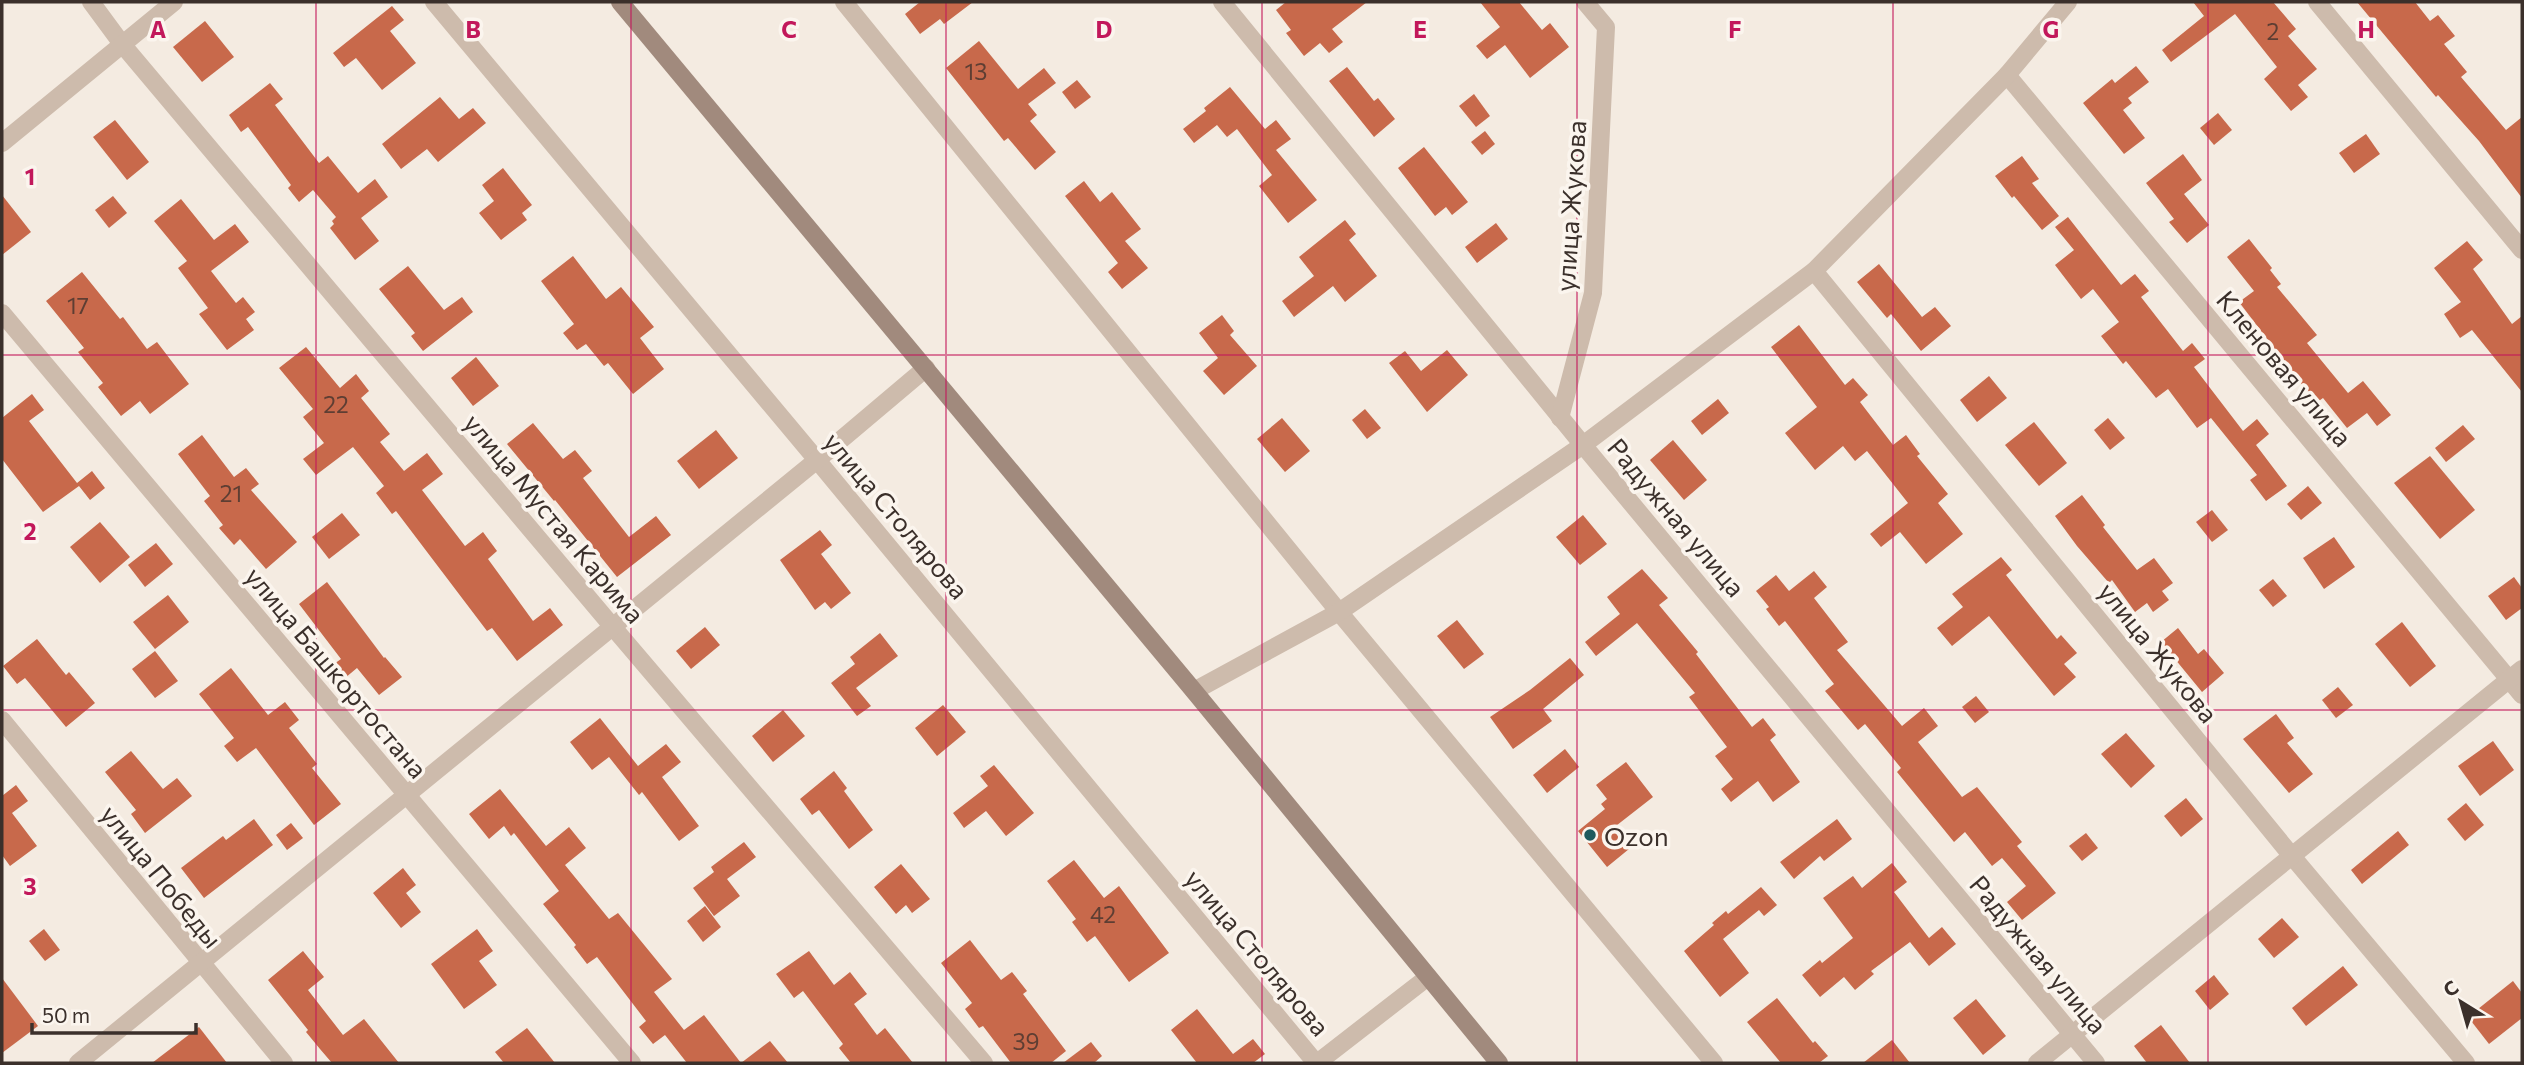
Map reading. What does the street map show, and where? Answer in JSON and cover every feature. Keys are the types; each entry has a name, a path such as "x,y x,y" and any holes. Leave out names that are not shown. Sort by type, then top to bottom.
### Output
{"main road":[{"path":"620,2 1194,691 1499,1063"}],"street":[{"name":"улица Мустая Карима","path":"91,2 122,44 984,1063"},
{"path":"2,143 174,2"},
{"name":"улица Столярова","path":"434,2 1317,1063"},
{"path":"844,2 1339,612 1714,1063"},
{"name":"Радужная улица","path":"1222,2 1560,418 2096,1063"},
{"name":"улица Жукова","path":"1560,418 1593,293 1597,239 1606,27 1585,2"},
{"path":"1194,691 1339,612 1583,445 1814,271 2007,75 2068,2"},
{"path":"2317,2 2522,250"},
{"name":"Кленовая улица","path":"2007,75 2516,674 2522,695"},
{"name":"улица Жукова","path":"1814,271 2291,855 2466,1063"},
{"name":"улица Башкортостана","path":"2,313 632,1063"},
{"path":"78,1063 926,368"},
{"path":"2037,1063 2516,674"},
{"name":"улица Победы","path":"2,720 284,1063"},
{"path":"1317,1063 1428,977"}],"building":[{"path":"920,2 973,2 944,24 940,19 920,34 905,14"},
{"path":"1286,2 1367,2 1332,29 1343,42 1329,53 1320,43 1304,56 1286,33 1291,30 1276,10"},
{"path":"1480,2 1519,2 1542,30 1550,23 1569,47 1530,78 1505,45 1487,59 1476,46 1500,27"},
{"path":"2193,2 2273,2 2296,29 2288,36 2317,69 2298,85 2308,97 2291,111 2264,79 2277,67 2235,14 2171,62 2162,50 2204,16"},
{"path":"2357,2 2415,2 2430,21 2438,15 2455,36 2444,44 2467,72 2461,77 2506,130 2522,117 2522,198 2479,141 2438,95 2436,97"},
{"path":"392,6 404,20 390,31 416,63 382,90 356,58 344,67 333,53"},
{"path":"205,21 234,57 202,82 173,47"},
{"path":"979,41 1018,89 1044,68 1056,83 1028,104 1037,115 1030,121 1056,152 1035,170 1008,138 1004,141 946,68"},
{"path":"2136,66 2149,82 2128,98 2132,103 2123,110 2145,138 2124,154 2083,103 2112,79 2115,83"},
{"path":"1347,67 1374,101 1378,98 1395,119 1374,137 1329,81"},
{"path":"1077,80 1091,97 1075,109 1062,92"},
{"path":"270,83 283,99 275,105 319,163 328,156 358,193 375,179 388,197 361,218 379,241 355,260 330,228 336,217 313,190 299,202 288,188 291,185 248,127 241,132 229,115"},
{"path":"1230,87 1265,129 1276,120 1291,139 1276,150 1317,200 1288,223 1259,186 1272,175 1237,129 1227,137 1217,125 1194,143 1183,129"},
{"path":"1474,94 1490,116 1476,127 1459,106"},
{"path":"440,97 459,119 473,108 486,123 438,162 427,149 401,169 382,144"},
{"path":"2218,113 2232,130 2214,145 2200,128"},
{"path":"115,120 149,162 127,180 93,137"},
{"path":"1485,131 1495,144 1482,155 1471,142"},
{"path":"2366,134 2380,154 2354,173 2339,153"},
{"path":"1424,147 1468,202 1452,215 1446,207 1435,216 1398,168"},
{"path":"2183,154 2202,180 2184,194 2209,225 2187,243 2169,222 2174,219 2146,183"},
{"path":"2022,156 2039,179 2032,183 2059,216 2042,230 1995,176"},
{"path":"503,168 532,205 522,213 527,220 501,240 479,213 494,201 482,185"},
{"path":"1084,181 1100,202 1112,192 1141,229 1125,241 1148,268 1122,289 1108,272 1118,263 1065,196"},
{"path":"2,195 31,232 2,255"},
{"path":"113,196 127,213 109,228 95,210"},
{"path":"181,199 214,240 235,224 249,242 211,271 236,303 243,297 255,312 246,319 254,330 227,350 199,314 208,308 178,268 187,261 154,221"},
{"path":"2068,217 2121,285 2135,274 2149,291 2141,297 2183,351 2192,343 2205,359 2194,367 2243,431 2257,419 2269,434 2256,445 2287,486 2266,501 2250,480 2257,475 2211,418 2197,428 2168,389 2156,398 2126,361 2123,364 2101,336 2119,322 2093,289 2081,299 2055,265 2074,250 2055,227"},
{"path":"1345,220 1356,234 1349,240 1377,276 1345,302 1333,286 1294,317 1282,301 1314,276 1299,257"},
{"path":"1496,223 1508,239 1477,263 1465,247"},
{"path":"2249,239 2272,268 2270,270 2281,284 2277,287 2317,335 2307,343 2348,393 2363,381 2391,415 2377,426 2367,413 2347,428 2323,398 2316,403 2239,302 2254,291 2227,257"},
{"path":"2467,241 2483,260 2473,269 2512,324 2522,316 2522,392 2472,330 2460,338 2444,314 2461,302 2434,268"},
{"path":"573,256 606,299 621,287 654,327 640,338 664,369 633,394 608,363 604,366 586,344 577,350 563,333 574,324 541,281"},
{"path":"1879,264 1922,317 1935,307 1951,326 1921,351 1891,314 1887,318 1857,282"},
{"path":"408,266 444,310 462,297 473,312 423,351 411,336 415,333 379,289"},
{"path":"82,272 120,319 123,317 147,349 157,342 189,384 150,414 140,401 121,416 98,387 103,383 78,352 84,348 46,301"},
{"path":"1222,315 1234,331 1230,335 1257,366 1224,395 1203,371 1218,358 1199,333"},
{"path":"1799,325 1845,385 1853,378 1868,395 1860,402 1893,445 1906,435 1920,454 1917,456 1948,494 1938,503 1963,534 1926,564 1900,532 1881,547 1870,534 1908,503 1867,451 1855,461 1843,446 1815,470 1785,433 1817,407 1771,347"},
{"path":"306,347 340,388 356,374 369,391 361,398 390,434 380,442 404,471 427,453 443,474 422,490 465,546 483,532 497,551 488,559 533,621 550,608 563,625 517,661 492,628 487,631 396,511 392,514 376,493 384,486 353,447 316,475 303,459 324,443 303,417 313,409 279,368"},
{"path":"1447,350 1468,375 1427,412 1389,363 1405,351 1421,371"},
{"path":"476,357 499,386 473,406 451,378"},
{"path":"1989,376 2007,398 1977,422 1960,400"},
{"path":"32,394 44,410 29,421 77,483 92,471 105,488 90,500 79,486 43,512 2,459 2,418"},
{"path":"1718,399 1729,413 1702,435 1691,421"},
{"path":"1365,409 1381,428 1367,439 1352,420"},
{"path":"1282,418 1310,451 1285,472 1257,439"},
{"path":"2108,418 2125,438 2110,450 2094,430"},
{"path":"2034,422 2067,463 2039,486 2005,445"},
{"path":"533,423 563,459 575,450 592,471 583,478 629,537 656,516 671,535 617,577 507,444"},
{"path":"2463,425 2475,439 2446,462 2435,448"},
{"path":"716,430 738,458 699,489 677,461"},
{"path":"202,435 234,477 246,468 259,484 251,490 297,542 266,569 240,539 234,545 219,528 223,525 204,501 210,496 178,454"},
{"path":"1673,440 1707,480 1684,500 1650,460"},
{"path":"2430,456 2475,510 2440,539 2394,483"},
{"path":"2308,486 2322,503 2301,520 2287,504"},
{"path":"2082,495 2137,570 2154,558 2173,583 2162,591 2169,600 2153,612 2147,603 2135,612 2112,580 2109,583 2055,516"},
{"path":"2212,510 2228,530 2212,542 2196,522"},
{"path":"342,513 360,535 329,559 312,537"},
{"path":"1583,515 1607,544 1580,565 1556,537"},
{"path":"100,522 130,557 100,583 70,547"},
{"path":"820,530 832,545 821,554 851,593 831,609 825,602 815,610 780,560"},
{"path":"2334,537 2355,567 2324,589 2303,558"},
{"path":"156,543 173,564 145,587 128,565"},
{"path":"2001,557 2012,570 2006,575 2057,639 2061,635 2077,653 2064,664 2076,677 2054,696 1989,616 1952,646 1937,628 1963,607 1952,594"},
{"path":"1642,569 1668,598 1659,605 1698,652 1696,654 1752,727 1763,718 1776,735 1770,740 1800,782 1773,802 1758,781 1731,802 1721,789 1733,779 1715,756 1727,747 1689,697 1695,693 1637,623 1596,656 1585,642 1620,614 1607,597"},
{"path":"1814,571 1827,587 1814,598 1848,642 1837,650 1902,726 1924,708 1938,726 1918,742 1962,797 1977,787 2022,842 2017,846 2056,893 2022,920 2007,902 2026,886 2002,858 1992,866 1965,832 1954,842 1897,772 1901,768 1865,724 1858,730 1825,691 1834,684 1785,621 1779,626 1756,591 1776,575 1789,591"},
{"path":"2514,577 2522,588 2522,608 2506,620 2488,596"},
{"path":"2273,579 2287,596 2273,607 2259,590"},
{"path":"327,582 384,658 402,677 379,695 357,668 345,678 334,664 341,659 299,604"},
{"path":"168,595 189,622 155,649 133,622"},
{"path":"1457,620 1484,654 1464,669 1437,636"},
{"path":"2402,622 2436,666 2410,687 2375,644"},
{"path":"705,627 720,645 691,669 676,651"},
{"path":"2178,628 2198,654 2204,649 2224,673 2202,692 2161,642"},
{"path":"880,633 898,656 856,688 871,706 857,716 831,683 855,664 850,657"},
{"path":"37,639 66,675 69,672 95,703 66,727 25,678 17,684 3,666"},
{"path":"155,651 178,681 155,698 132,669"},
{"path":"1570,658 1584,675 1543,709 1552,721 1513,749 1490,717"},
{"path":"231,668 268,715 285,702 299,720 289,728 317,764 312,768 341,804 314,825 256,748 237,762 224,746 234,738 199,694"},
{"path":"2338,687 2353,705 2336,718 2322,700"},
{"path":"1976,696 1989,712 1975,723 1962,707"},
{"path":"943,705 966,732 937,756 915,728"},
{"path":"783,710 805,736 773,762 752,736"},
{"path":"2276,714 2294,738 2287,743 2313,774 2289,793 2243,739"},
{"path":"600,718 638,766 666,744 681,762 662,777 699,826 679,841 642,792 639,795 609,757 592,770 570,742"},
{"path":"2126,733 2155,766 2131,788 2101,754"},
{"path":"2493,741 2514,770 2480,796 2458,766"},
{"path":"1565,749 1579,767 1547,793 1533,775"},
{"path":"131,751 163,789 177,778 192,796 145,833 131,814 136,810 105,772"},
{"path":"1626,762 1653,797 1612,829 1629,849 1607,867 1578,831 1605,809 1601,804 1607,799 1596,785"},
{"path":"994,765 1034,813 1006,836 986,811 964,828 953,813 988,786 980,776"},
{"path":"834,771 847,788 844,791 873,830 849,849 819,810 812,815 800,799"},
{"path":"16,785 28,801 12,813 37,846 10,866 2,855 2,796"},
{"path":"500,789 546,846 569,827 586,848 565,865 609,919 618,913 672,979 654,992 684,1030 704,1015 741,1063 687,1063 665,1035 653,1044 639,1027 646,1021 597,957 587,964 574,947 576,945 543,904 559,891 514,833 511,836 504,826 489,839 469,814"},
{"path":"2186,798 2203,819 2181,837 2164,816"},
{"path":"2466,803 2484,825 2465,841 2447,819"},
{"path":"254,819 273,845 204,898 181,868 223,836 226,840"},
{"path":"1837,819 1852,839 1824,861 1820,856 1794,879 1780,862"},
{"path":"291,823 303,838 287,850 276,835"},
{"path":"2398,831 2409,845 2362,884 2351,870"},
{"path":"2086,833 2098,848 2082,861 2069,846"},
{"path":"744,842 756,857 727,879 740,896 714,916 693,888 714,872 711,867"},
{"path":"1074,860 1104,898 1119,886 1169,953 1129,982 1095,936 1087,942 1072,922 1076,919 1047,881"},
{"path":"1892,863 1907,882 1894,892 1929,938 1942,927 1956,944 1929,966 1910,942 1871,971 1874,974 1855,990 1844,977 1820,997 1802,975 1853,938 1823,898 1853,876 1862,888"},
{"path":"901,864 930,899 912,913 906,905 896,914 874,887"},
{"path":"403,868 416,885 406,893 421,912 401,928 373,893"},
{"path":"1761,887 1777,905 1764,916 1759,910 1723,939 1749,973 1720,997 1684,951 1726,911 1728,914"},
{"path":"705,906 721,927 703,942 687,921"},
{"path":"2282,918 2299,937 2274,958 2258,939"},
{"path":"44,929 60,950 45,961 29,941"},
{"path":"477,929 493,951 479,961 497,985 464,1009 431,964"},
{"path":"970,940 1001,980 1012,972 1027,991 1023,994 1066,1051 1051,1063 1011,1063 983,1026 979,1028 965,1009 972,1003 941,963"},
{"path":"303,951 324,977 308,990 343,1035 364,1019 399,1063 332,1063 320,1049 268,980"},
{"path":"809,951 834,985 850,972 867,994 854,1004 877,1035 885,1028 913,1063 851,1063 839,1048 843,1044 803,991 794,998 776,974"},
{"path":"2343,966 2358,985 2306,1026 2292,1008"},
{"path":"2214,975 2229,994 2210,1010 2195,991"},
{"path":"2,978 38,1026 2,1053"},
{"path":"2513,981 2522,993 2522,1018 2489,1044 2468,1017"},
{"path":"1777,998 1813,1043 1815,1041 1828,1056 1819,1063 1781,1063 1747,1022"},
{"path":"1976,999 2006,1036 1983,1055 1953,1018"},
{"path":"1197,1009 1233,1054 1253,1039 1265,1054 1253,1063 1197,1063 1171,1030"},
{"path":"2161,1025 2190,1063 2147,1063 2134,1046"},
{"path":"199,1027 227,1063 152,1063"},
{"path":"527,1028 555,1063 504,1063 495,1052"},
{"path":"1892,1040 1910,1063 1863,1063"},
{"path":"770,1041 788,1063 741,1063"},
{"path":"1091,1042 1102,1056 1094,1063 1063,1063"}],"place":[{"name":"Ozon","path":"1590,835"}]}
